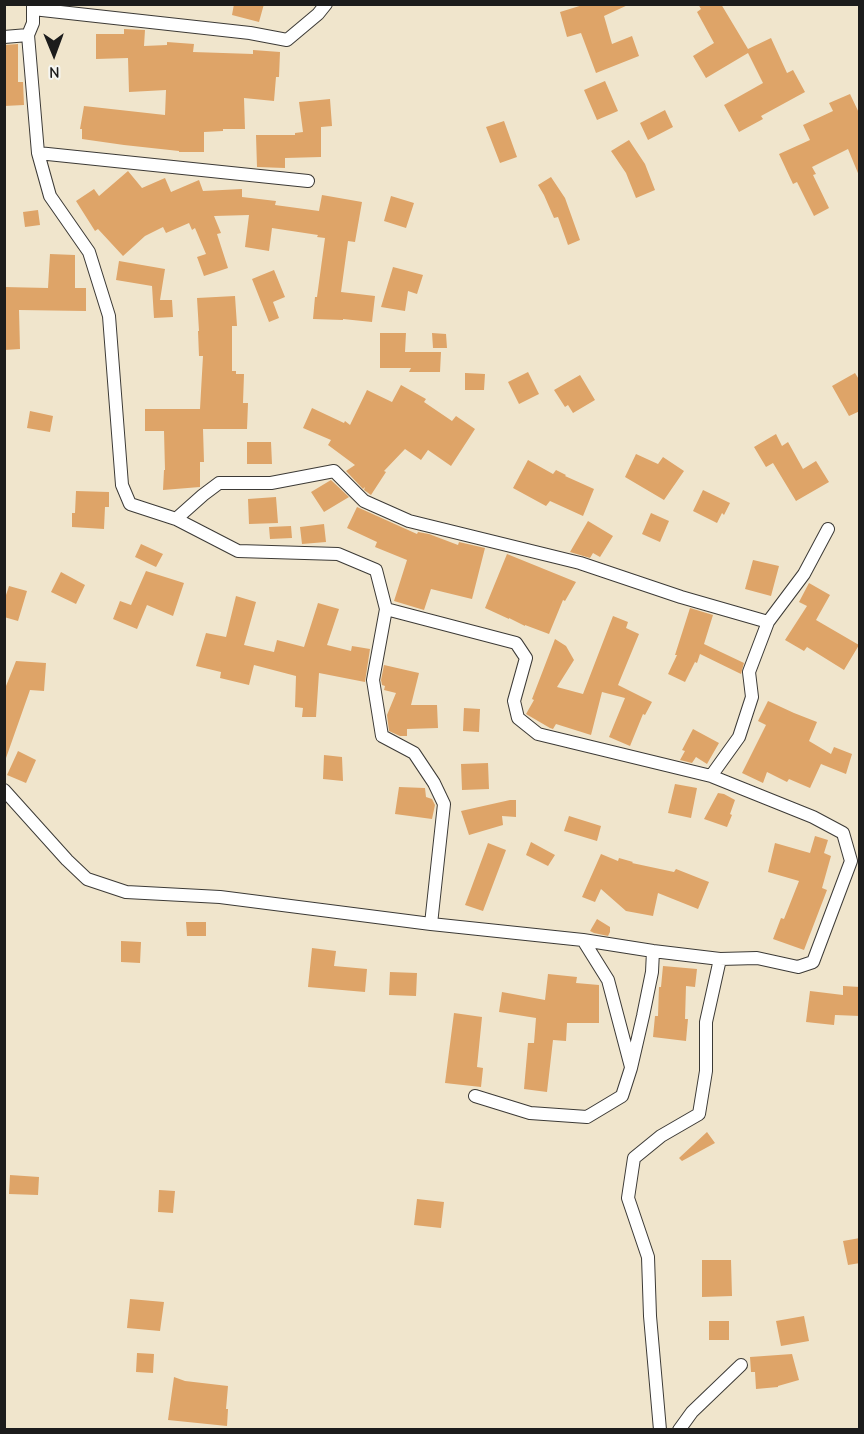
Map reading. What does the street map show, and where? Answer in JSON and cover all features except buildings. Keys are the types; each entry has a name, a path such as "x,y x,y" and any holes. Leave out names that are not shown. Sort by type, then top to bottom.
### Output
{"street":[{"path":"326,4 318,14 287,40 250,33 33,7 33,23 28,35 38,153 50,196 89,252 109,316 122,485 130,504 176,519 238,551 338,554 376,570 386,609 373,680 382,736 414,753 434,783 444,804 431,924"},
{"path":"4,37 28,35"},
{"path":"38,153 308,181"},
{"path":"176,519 219,483 271,483 334,471 364,501 409,521 580,563 681,597 768,622"},
{"path":"711,776 739,737 752,697 749,672 768,622 804,574 828,529"},
{"path":"4,790 87,879 126,892 220,897 431,924 583,940 720,959 757,958 798,968 813,962 851,861 843,834 813,817 711,776 538,734 518,718 514,701 526,658 516,643 386,609"},
{"path":"583,940 608,980 631,1068"},
{"path":"475,1096 530,1113 586,1117 622,1096 631,1068 652,972 653,951"},
{"path":"660,1430 650,1316 648,1257 628,1198 634,1158 661,1136 699,1114 706,1071 706,1022 720,959"},
{"path":"679,1430 692,1412 741,1365"}]}
